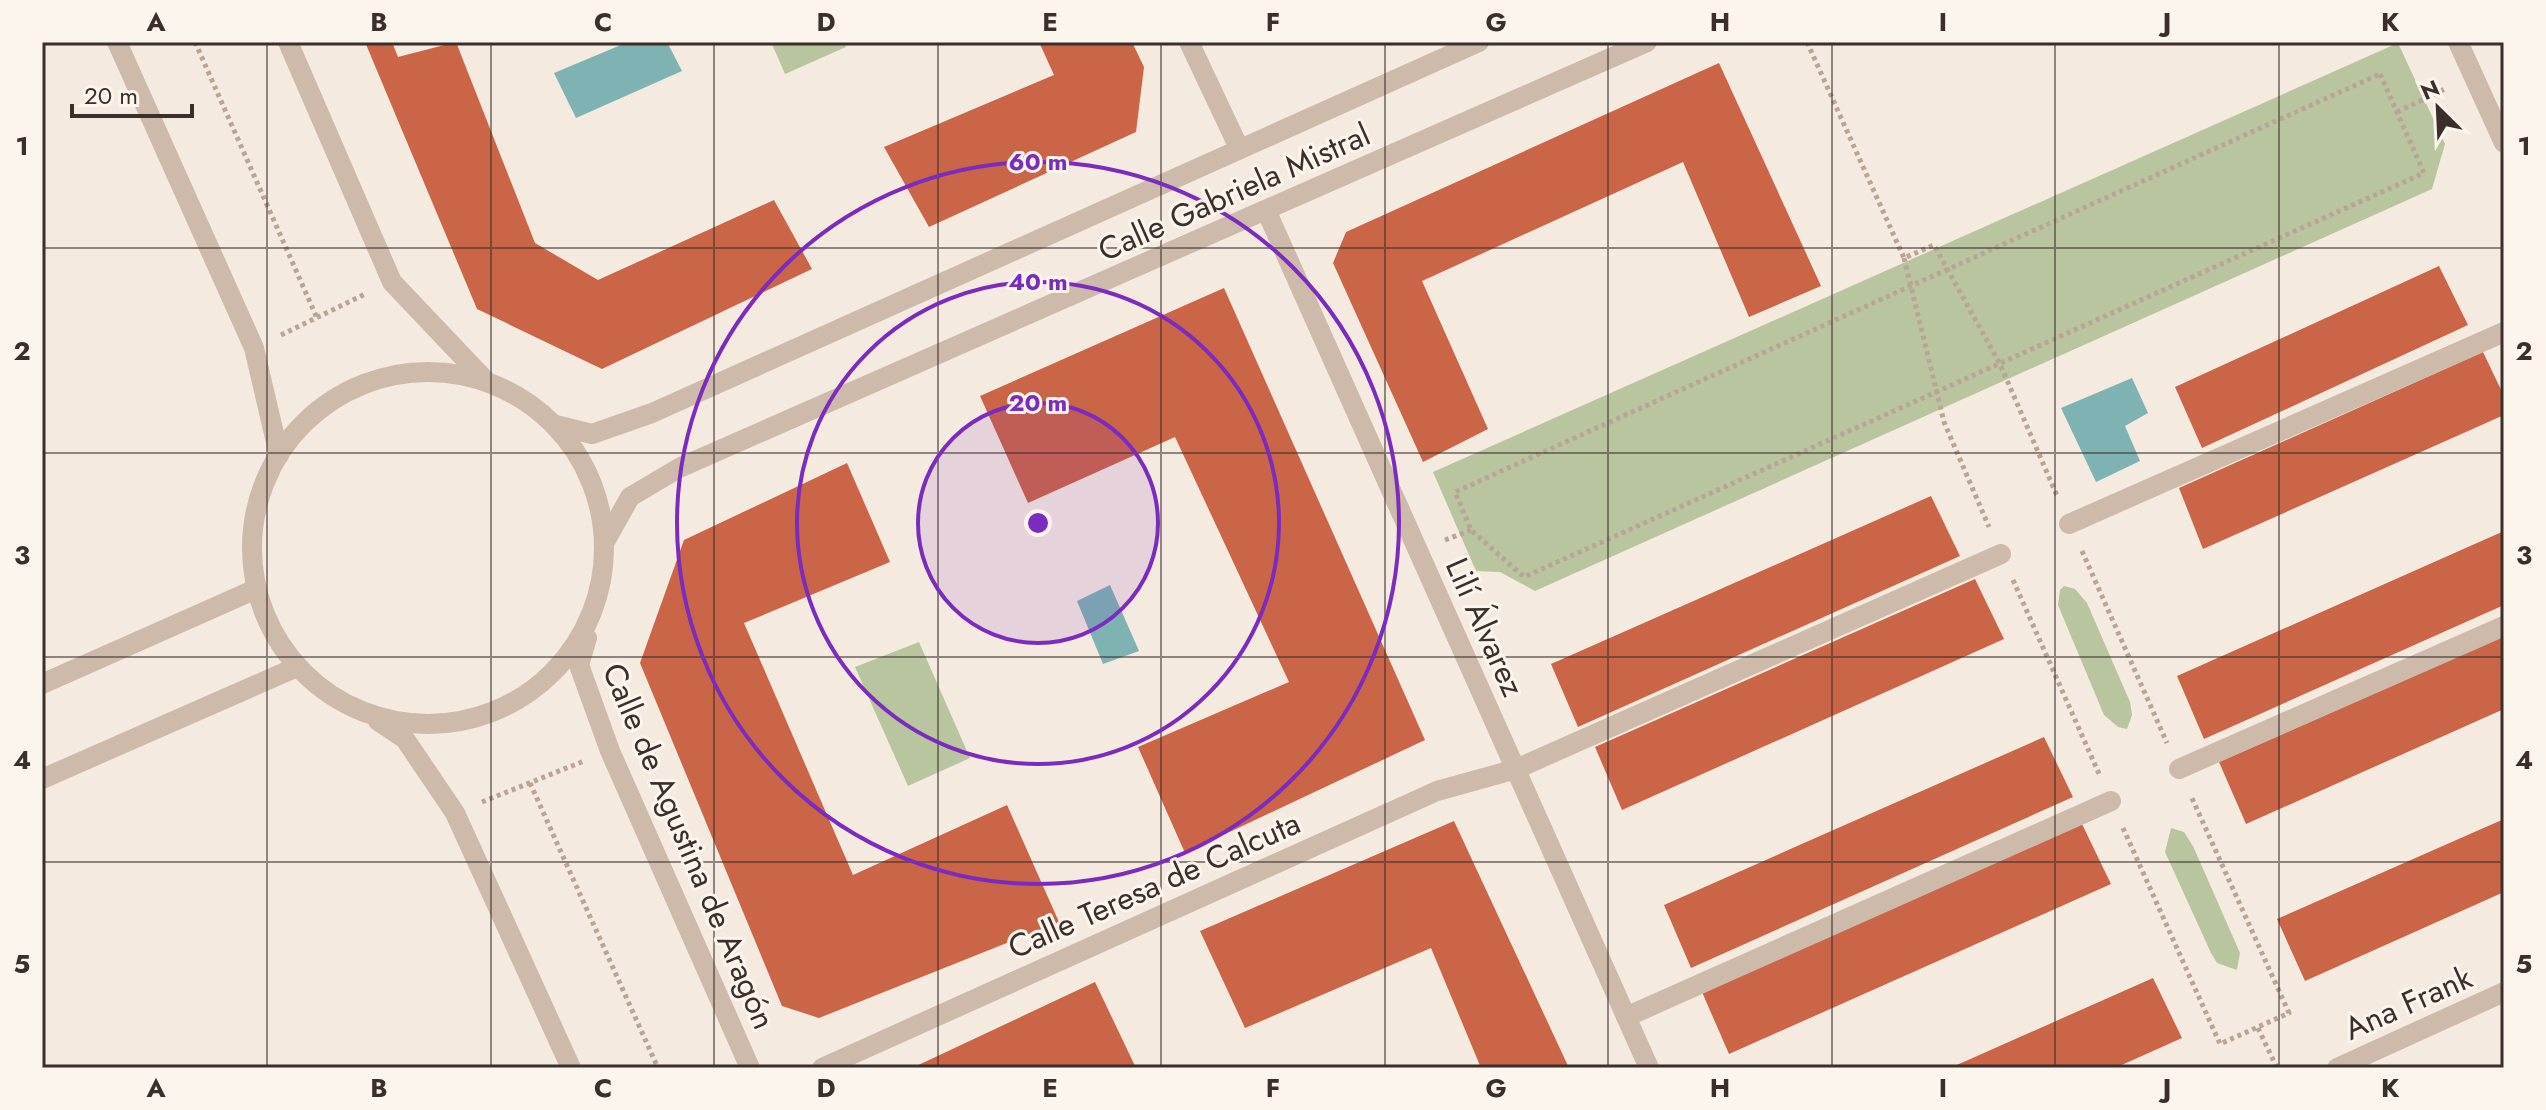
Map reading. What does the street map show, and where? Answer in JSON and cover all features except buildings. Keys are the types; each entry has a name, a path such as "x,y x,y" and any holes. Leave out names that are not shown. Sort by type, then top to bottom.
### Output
{"street":[{"path":"117,42 254,348 279,455"},
{"path":"288,42 392,282 485,380"},
{"path":"1189,42 1239,148"},
{"name":"Calle Gabriela Mistral","path":"556,425 592,434 652,413 1479,42"},
{"name":"Calle Gabriela Mistral","path":"606,540 630,497 679,468 1647,42"},
{"path":"2458,42 2504,143"},
{"name":"Lilí Álvarez","path":"1266,210 1649,1068"},
{"path":"2069,524 2504,332"},
{"path":"368,715 424,725 481,717 532,692 573,651 598,599 606,540 593,485 582,459 556,425 523,398 485,380 439,372 392,375 347,391 309,418 279,455 259,496 251,542 256,589 272,632 297,667 330,696 368,715 405,739 455,813 571,1068"},
{"name":"Calle Teresa de Calcuta","path":"822,1068 1437,791 1516,769 2001,554"},
{"path":"42,684 256,589"},
{"name":"Calle de Agustina de Aragón","path":"598,599 579,665 610,751 750,1068"},
{"path":"2179,769 2504,626"},
{"path":"42,779 297,667"},
{"path":"1626,1017 2111,801"},
{"name":"Ana Frank","path":"2337,1068 2504,992"}],"path":[{"path":"195,42 317,318"},
{"path":"1807,42 1904,258 1944,422 2220,1044 2289,1013 2000,364 1934,245 1904,258"},
{"path":"2380,74 2424,173 1524,577 1471,530 1455,492 1948,269 2380,74"},
{"path":"2397,112 2473,76"},
{"path":"254,348 392,282"},
{"path":"455,813 610,751"},
{"path":"530,783 658,1068"},
{"path":"2258,1028 2277,1068"}],"green space":[{"path":"771,42 843,42 846,47 785,74"},
{"path":"2398,43 2445,144 2432,189 1535,591 1500,572 1476,571 1433,472"},
{"path":"2064,586 2075,589 2087,603 2130,702 2132,715 2127,729 2118,727 2104,715 2058,605 2060,590"},
{"path":"919,642 970,758 908,786 855,667"},
{"path":"2171,828 2184,832 2193,846 2240,953 2237,970 2217,963 2211,953 2165,852"}],"water":[{"path":"628,42 667,42 682,71 576,118 554,73"},
{"path":"2132,378 2148,413 2125,426 2140,461 2096,482 2061,408"},
{"path":"1110,585 1139,651 1103,664 1077,601"}]}
